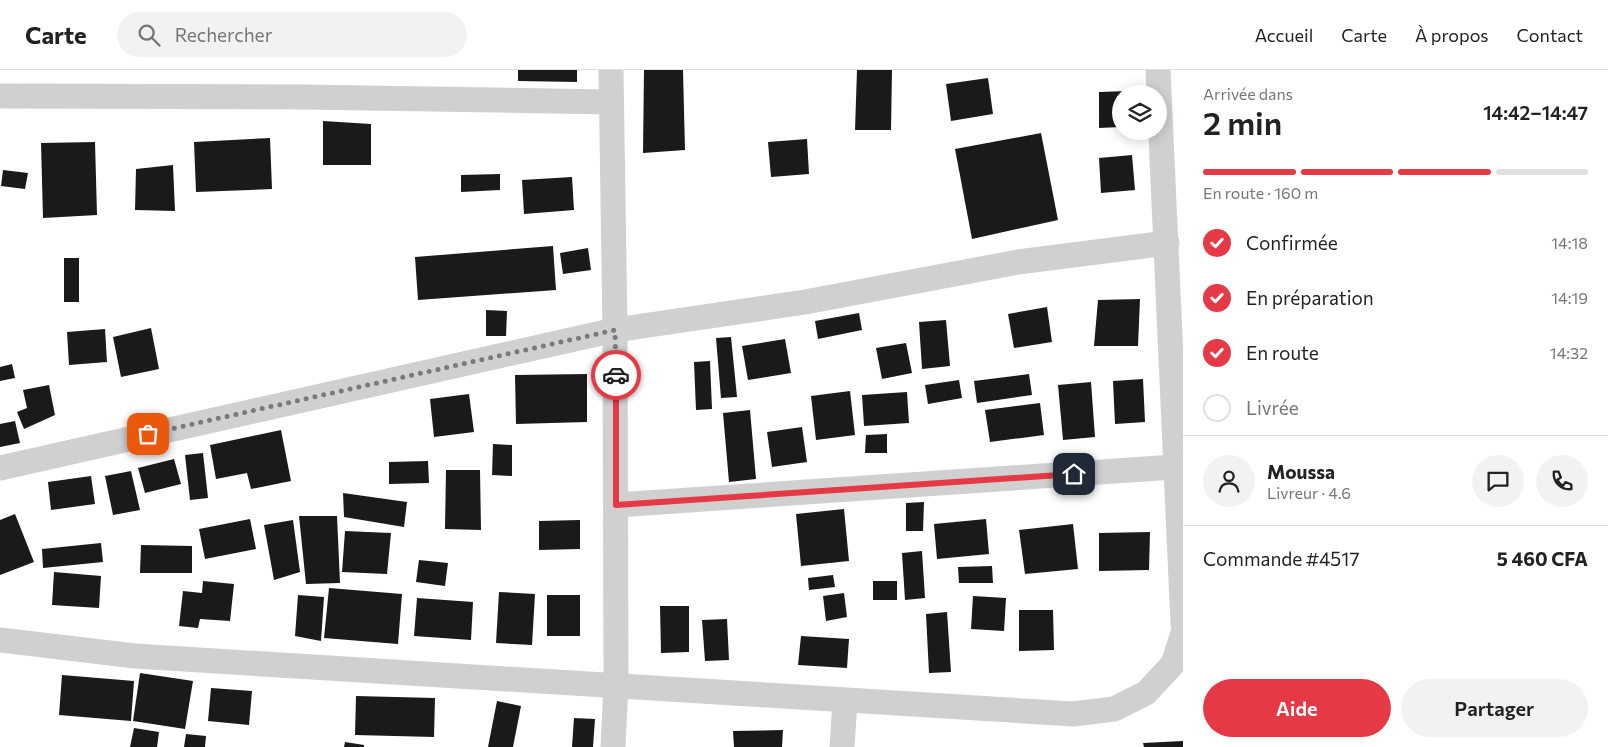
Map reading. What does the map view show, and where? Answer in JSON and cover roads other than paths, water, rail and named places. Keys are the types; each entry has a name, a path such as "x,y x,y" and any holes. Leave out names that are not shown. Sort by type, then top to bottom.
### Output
{"street":[{"path":"611,70 616,505 616,685 613,747"},
{"path":"1158,70 1178,415 1174,468 1183,624"},
{"path":"0,96 302,96 610,102"},
{"path":"0,468 615,330 805,302 1018,262 1167,243"},
{"path":"616,505 1174,468"},
{"path":"0,640 135,656 616,685 845,702 1073,714 1114,708 1146,693 1173,664 1183,633"},
{"path":"842,747 845,702"}]}
